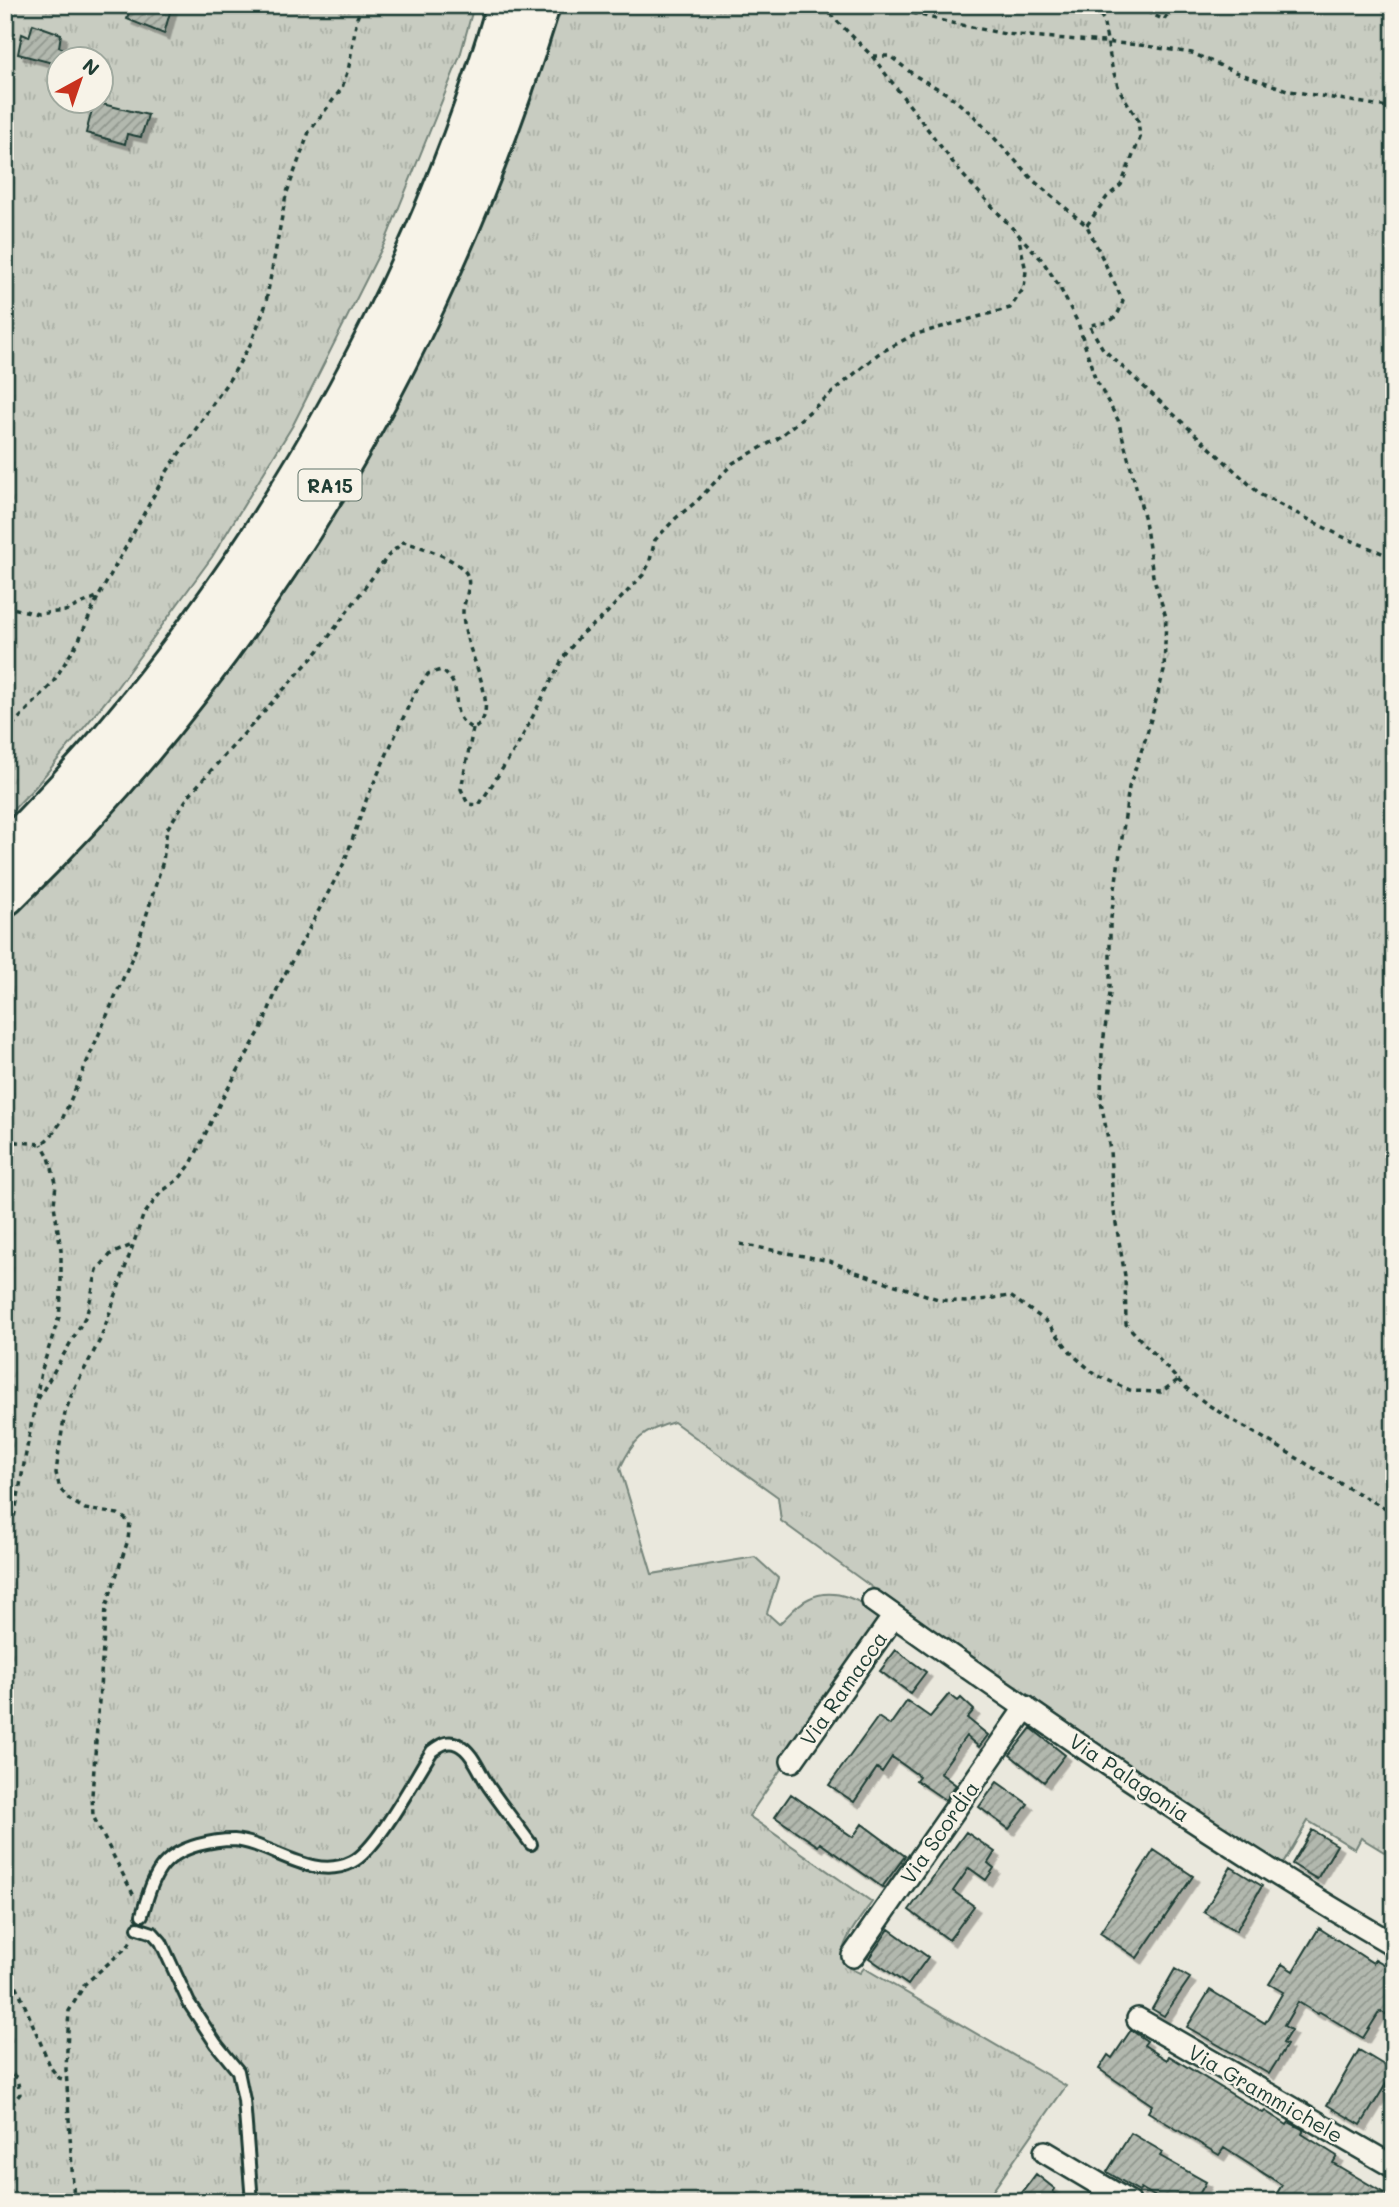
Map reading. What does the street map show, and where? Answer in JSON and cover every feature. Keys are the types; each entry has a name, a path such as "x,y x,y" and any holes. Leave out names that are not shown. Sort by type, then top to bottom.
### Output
{"highway":[{"name":"RA15","path":"5,853 109,741 157,681 226,590 309,460 376,335 417,249 471,117 507,5"},
{"name":"RA15","path":"5,896 77,824 181,702 250,610 313,515 376,404 445,264 499,128 540,5"}],"street":[{"name":"Via Palagonia","path":"873,1601 1284,1880 1394,1945"},
{"name":"Via Ramacca","path":"792,1761 894,1616"},
{"name":"Via Scordia","path":"853,1956 1026,1707"},
{"name":"Via Grammichele","path":"1139,2019 1394,2167"},
{"path":"1045,2152 1129,2202"}],"lane":[{"path":"142,1915 154,1875 168,1859 184,1849 206,1842 236,1840 312,1866 335,1868 352,1862 365,1852 381,1832 432,1751 444,1743 463,1747 487,1785 531,1844"},
{"path":"138,1928 153,1933 161,1942 189,2003 238,2071 244,2100 252,2202"}],"path":[{"path":"5,733 52,684 79,640 99,596 166,473 251,343 265,307 286,195 309,132 342,89 362,5"},
{"path":"821,5 872,56 961,173 1042,260 1059,286 1079,323 1095,378 1118,420 1145,520 1153,576 1166,617 1164,671 1129,787 1110,925 1110,993 1102,1051 1101,1102 1110,1150 1113,1206 1125,1276 1126,1324 1192,1394 1358,1494 1394,1512"},
{"path":"883,5 1005,34 1140,45 1192,53 1235,72 1290,91 1394,108"},
{"path":"1087,226 1107,197 1121,186 1140,138 1138,120 1119,89 1103,19 1094,5"},
{"path":"1139,5 1164,20 1174,9 1174,5"},
{"path":"872,56 890,56 914,75 949,95 975,117 1034,181 1087,226 1123,301 1119,314 1111,322 1088,325 1103,349 1261,495 1341,536 1394,558"},
{"path":"5,1141 42,1144 61,1122 137,946 163,861 167,829 190,794 319,650 388,556 403,541 449,560 466,573 468,582 463,611 467,637 487,702 483,717 473,729 461,789 468,804 479,806 519,743 563,658 581,634 602,618 643,575 649,564 655,540 669,525 733,463 777,439 878,354 913,335 1010,307 1024,288 1026,271 1018,237"},
{"path":"5,605 38,614 65,611 99,596"},
{"path":"142,1915 93,1816 92,1795 106,1607 128,1540 130,1522 118,1514 85,1509 70,1500 60,1489 57,1473 65,1413 79,1378 101,1338 143,1216 161,1192 179,1179 191,1164 220,1102 261,1029 278,987 344,863 366,798 414,694 428,674 441,670 451,677 456,686 457,712 463,723 473,729"},
{"path":"5,1545 14,1518 41,1372 59,1317 61,1296 61,1250 54,1205 56,1183 49,1157 42,1144"},
{"path":"740,1244 830,1261 941,1300 965,1302 1010,1296 1045,1321 1073,1356 1096,1375 1132,1391 1161,1392 1178,1380"},
{"path":"36,1404 86,1314 97,1270 111,1254 133,1245"},
{"path":"74,2202 67,2080 69,2011 85,1984 128,1946 138,1928"},
{"path":"5,1958 51,2068 59,2078 67,2080"},
{"path":"5,2069 17,2078 20,2094 5,2113"}],"green space":[{"path":"5,5 474,5 460,56 385,242 293,425 212,557 115,690 36,786 5,818"},
{"path":"560,5 1394,5 1394,1858 1361,1838 1355,1849 1308,1821 1280,1869 873,1588 781,1521 778,1497 674,1422 654,1429 640,1438 620,1468 652,1574 755,1557 778,1578 767,1613 779,1624 804,1601 828,1594 858,1601 884,1618 749,1816 872,1902 846,1942 843,1959 847,1966 860,1973 864,1968 1066,2086 985,2202 5,2202 5,922 110,814 178,736 274,603 342,497 404,387 459,273 515,138"}],"building":[{"path":"132,5 172,5 164,34 127,19"},
{"path":"33,24 61,34 59,46 46,46 46,61 18,54 22,34 29,37"},
{"path":"116,107 148,115 141,137 127,134 125,144 86,133 90,116 116,116"},
{"path":"896,1650 926,1672 910,1693 880,1671"},
{"path":"949,1694 958,1701 961,1698 974,1710 967,1718 988,1735 979,1747 966,1736 940,1773 956,1785 945,1800 916,1780 919,1776 892,1757 882,1772 877,1768 854,1802 829,1785 878,1717 890,1725 907,1701 930,1717"},
{"path":"1031,1728 1065,1755 1044,1782 1010,1755"},
{"path":"997,1782 1028,1804 1009,1829 979,1807"},
{"path":"791,1794 853,1837 862,1824 905,1856 882,1887 820,1843 818,1846 775,1817"},
{"path":"1312,1830 1337,1845 1317,1879 1292,1864"},
{"path":"966,1832 995,1852 988,1863 994,1868 986,1880 969,1868 953,1891 974,1906 949,1940 909,1910"},
{"path":"1154,1850 1193,1876 1137,1958 1100,1933"},
{"path":"1231,1867 1262,1886 1236,1931 1204,1912"},
{"path":"1319,1928 1373,1963 1375,1959 1394,1970 1394,2019 1380,2011 1363,2038 1298,2002 1284,2026 1291,2030 1283,2043 1287,2045 1269,2074 1187,2027 1210,1990 1265,2023 1283,1992 1269,1984 1282,1964 1293,1971"},
{"path":"889,1929 928,1957 908,1985 869,1958"},
{"path":"1175,1969 1190,1978 1164,2016 1152,2009"},
{"path":"1131,2030 1147,2041 1144,2045 1167,2060 1169,2056 1263,2113 1265,2111 1287,2125 1289,2122 1304,2130 1302,2134 1337,2156 1333,2163 1394,2199 1394,2202 1292,2202 1277,2193 1282,2185 1224,2148 1219,2155 1148,2112 1152,2105 1099,2069 1108,2055 1112,2058"},
{"path":"1359,2050 1394,2071 1361,2125 1327,2105"},
{"path":"1131,2133 1163,2152 1160,2156 1206,2182 1195,2202 1164,2202 1107,2172"},
{"path":"1036,2174 1066,2202 1032,2202 1021,2194"}]}
